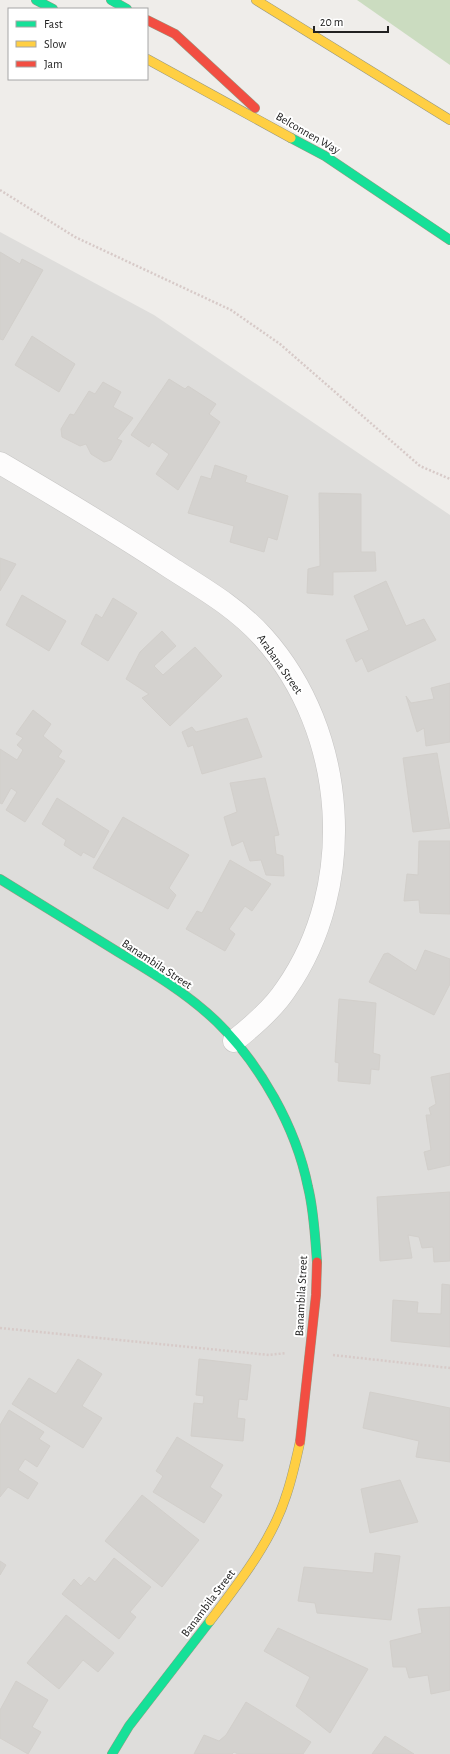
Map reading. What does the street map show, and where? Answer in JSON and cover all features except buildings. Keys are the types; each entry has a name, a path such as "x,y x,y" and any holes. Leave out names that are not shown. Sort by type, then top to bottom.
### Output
{"street":[{"path":"36,0 51,8"},
{"path":"111,0 125,8"},
{"path":"256,0 450,120"},
{"path":"148,21 174,34 279,130"},
{"name":"Belconnen Way","path":"148,60 325,156 450,240"},
{"name":"Arabana Street","path":"0,463 121,535 228,605 264,638 296,683 315,724 329,774 333,800 334,852 331,877 319,926 310,949 286,990 255,1024 234,1041"},
{"name":"Banambila Street","path":"0,879 178,989 216,1022 234,1041 266,1083 288,1125 308,1185 313,1212 317,1268 310,1353 300,1443 286,1497 263,1546 234,1590 129,1726 112,1754"}],"path":[{"path":"0,190 75,238 231,310 280,344 420,466 450,479"},
{"path":"0,1328 269,1355 284,1353 310,1353 450,1368"}],"shaded area":[{"path":"0,232 154,315 450,515 450,1754 0,1754"}],"green space":[{"path":"357,0 450,0 450,65"}],"traffic: fast":[{"path":"36,0 51,8"},
{"path":"111,0 125,8"},
{"path":"291,138 325,156 450,240"},
{"path":"0,879 170,984 217,1022 248,1057 274,1098 295,1142 312,1205 317,1262"},
{"path":"112,1754 129,1726 210,1621"}],"traffic: slow":[{"path":"256,0 450,120"},
{"path":"148,60 291,138"},
{"path":"210,1621 253,1562 272,1529 280,1513 288,1490 300,1442"}],"traffic: jam":[{"path":"148,20 175,34 255,108"},
{"path":"300,1442 316,1295 317,1262"}]}
